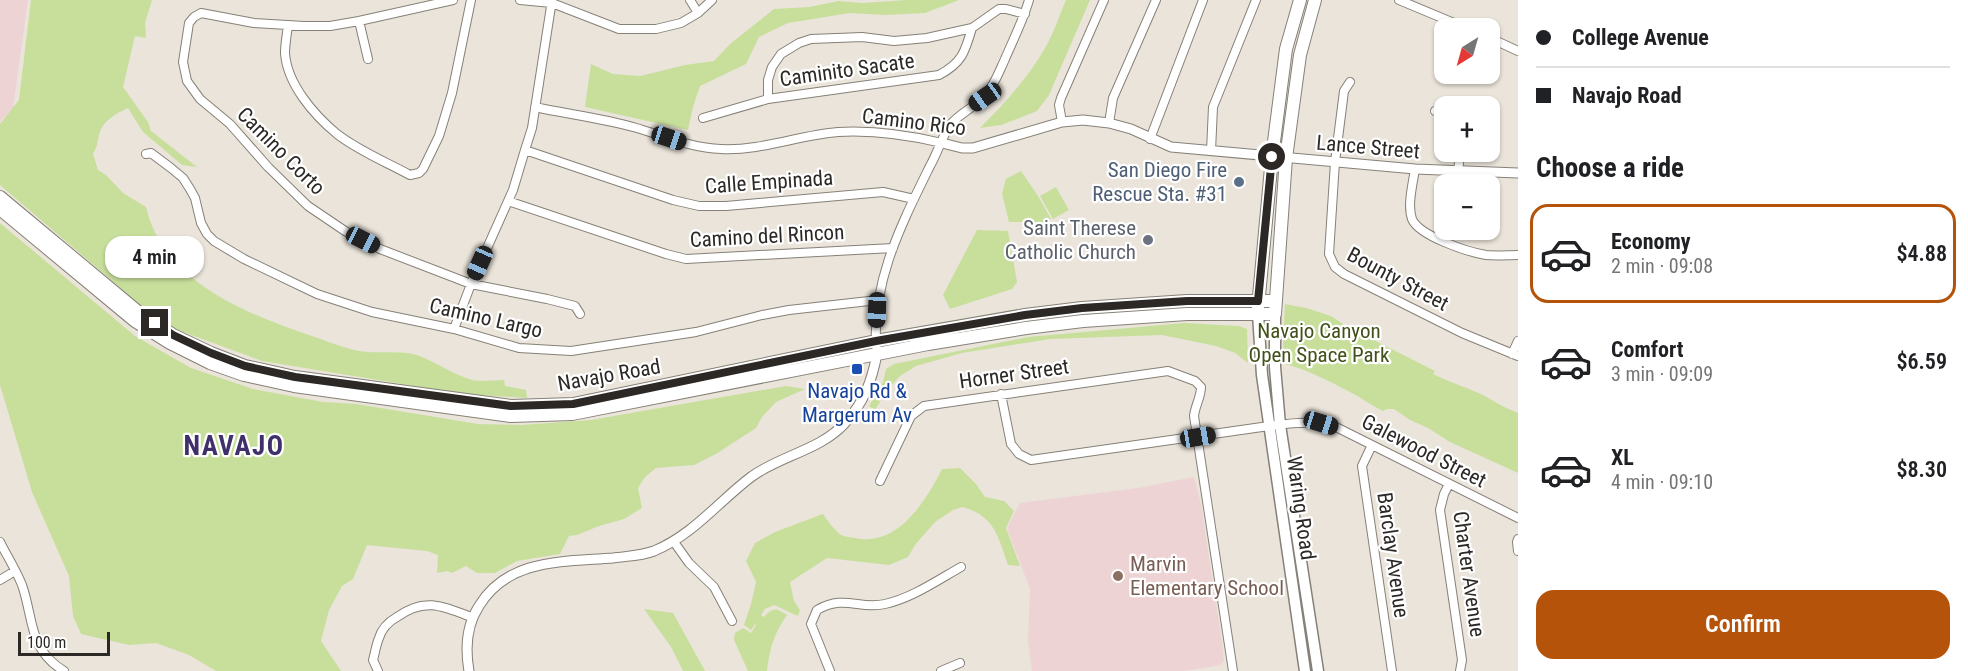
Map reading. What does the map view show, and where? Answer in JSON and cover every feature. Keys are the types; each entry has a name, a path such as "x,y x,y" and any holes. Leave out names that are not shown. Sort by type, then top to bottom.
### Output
{"main road":[{"path":"1258,314 1272,157 1286,49 1300,0"},
{"path":"1275,314 1286,158 1300,55 1315,0"},
{"name":"Navajo Road","path":"0,197 137,311 173,335 211,353 245,366 295,377 511,406 573,404 962,332 1025,315 1082,308 1187,301 1275,301"},
{"name":"Navajo Road","path":"0,208 135,321 170,344 232,371 294,386 512,416 572,414 877,347"},
{"name":"Navajo Road","path":"962,332 1187,314 1275,314"},
{"name":"Waring Road","path":"1258,314 1262,375 1275,425 1318,671"},
{"name":"Waring Road","path":"1275,314 1275,425 1305,671"}],"street":[{"path":"453,0 330,26 288,25 285,53 289,69 300,92 314,112 349,142 410,175 415,175 423,169 439,136 452,93 471,0"},
{"path":"520,0 552,1 619,28 656,29 681,23 698,13 712,0"},
{"path":"690,0 698,13"},
{"path":"469,671 467,634 471,617 486,594 498,582 521,570 539,565 634,556 651,552 674,542 688,533 752,476 825,438 844,424 864,399 872,376 877,347 879,300 884,273 914,199 949,127 961,114 985,97 993,84 1025,14 1029,0"},
{"path":"1062,122 1060,98 1104,0"},
{"path":"1109,123 1113,98 1156,0"},
{"path":"1150,139 1203,0"},
{"path":"1211,151 1213,108 1256,0"},
{"path":"454,329 471,284 508,201 532,128 552,1"},
{"path":"1402,1 1442,18"},
{"path":"768,99 768,80 772,67 781,54 799,43 824,37 861,37 894,41 927,38 972,28 999,9 1025,14"},
{"name":"Camino Corto","path":"288,25 254,22 204,12 194,17 189,23 183,62 187,81 200,99 230,124 291,191 308,206 345,231 380,249 471,284 574,306 580,314"},
{"path":"360,21 368,59"},
{"name":"Caminito Sacate","path":"703,118 768,99 939,75 956,64 965,52 972,28"},
{"path":"1500,43 1518,51"},
{"name":"Bounty Street","path":"1350,82 1344,91 1335,162 1329,254 1335,267 1344,274 1462,333 1515,355"},
{"name":"Camino Rico","path":"535,107 632,126 688,144 718,149 746,148 837,132 873,132 914,136 973,148 1062,122 1083,120 1109,123 1131,129 1171,147 1286,158"},
{"name":"Calle Empinada","path":"525,150 673,200 699,206 726,207 883,192 914,199"},
{"name":"Camino Largo","path":"146,154 151,153 161,159 183,178 195,198 201,223 207,234 214,241 244,259 317,294 372,312 454,329 519,348 571,351 696,332 789,310 879,300"},
{"name":"Lance Street","path":"1286,158 1458,172 1518,173"},
{"path":"1458,172 1460,162"},
{"path":"1415,169 1410,210 1417,227 1449,244 1485,255 1518,255"},
{"name":"Camino del Rincon","path":"508,201 666,255 686,259 893,248"},
{"path":"1515,355 1518,341"},
{"name":"Horner Street","path":"880,481 911,416 924,406 1001,394 1168,371 1195,381 1201,387 1194,416 1198,437"},
{"name":"Galewood Street","path":"1001,394 1011,444 1019,453 1031,460 1275,425 1321,423 1338,428 1518,519"},
{"path":"1198,437 1233,671"},
{"name":"Barclay Avenue","path":"1371,445 1362,466 1392,671"},
{"name":"Charter Avenue","path":"1449,484 1440,510 1462,660 1460,671"},
{"path":"1518,539 1516,542 1518,552"},
{"path":"0,542 22,585 35,640 48,660 64,671"},
{"path":"674,542 689,563 714,587 732,621"},
{"path":"831,671 811,624 817,610 842,601 883,605 931,585 962,567"},
{"path":"0,580 15,571"},
{"path":"378,671 373,660 379,637 387,624 409,608 435,605 471,617"},
{"path":"941,671 960,663"}],"shaded area":[{"path":"0,0 28,0 13,108 0,122"},
{"name":"Marvin Elementary School","path":"1194,477 1201,504 1222,643 1224,661 1221,665 1184,671 1032,671 1028,641 1030,589 1007,528 1020,503 1138,488"}],"green space":[{"path":"31,0 152,0 145,23 146,38 135,36 123,87 148,122 151,131 197,167 182,165 143,132 128,108 115,115 103,126 93,154 98,170 123,193 146,207 155,233 169,255 208,290 256,315 336,344 368,352 417,355 472,380 504,380 505,386 526,390 527,398 433,389 262,361 178,330 138,303 0,185 0,124 19,100"},
{"path":"959,0 925,13 885,15 850,13 788,23 759,37 746,64 700,86 688,130 585,107 591,64 613,74 640,76 685,65 714,61 730,44 774,9 809,7 839,1 862,3"},
{"path":"1066,0 1090,0 1049,95 1037,111 1001,125 980,128 1031,70 1051,36"},
{"path":"1021,171 1051,219 1044,222 1009,222 1002,194 1006,179"},
{"path":"1056,187 1069,210 1053,219 1040,196"},
{"path":"0,223 135,336 191,368 253,389 323,402 356,404 478,424 521,425 591,420 786,386 805,389 776,402 762,417 756,428 716,454 694,465 656,468 645,477 638,488 642,508 624,519 569,536 560,554 517,561 495,573 477,573 466,566 452,573 447,571 437,573 438,555 427,551 367,545 353,579 342,586 329,610 321,641 341,671 216,671 189,655 156,643 129,645 81,634 73,616 69,576 32,492 0,385"},
{"path":"977,230 1008,231 1017,282 1012,289 950,309 943,295"},
{"name":"Navajo Canyon Open Space Park","path":"1285,304 1331,316 1346,326 1435,371 1433,374 1518,413 1518,473 1450,442 1394,409 1383,411 1326,380 1285,364 1283,343"},
{"path":"1184,323 1239,326 1247,329 1248,363 1235,353 1216,346 1162,335 1050,339 962,353 916,366 900,376 887,390 875,410 869,406 883,382 886,369 894,364 1028,337"},
{"path":"960,468 985,497 1004,501 1014,511 1006,528 1020,566 1008,565 997,536 988,521 981,515 962,507 935,522 908,557 889,565 827,558 790,582 794,601 800,610 798,616 774,605 765,609 761,615 764,617 770,611 775,610 787,615 773,641 767,671 748,671 734,640 735,633 743,628 751,633 756,625 751,630 744,625 756,582 746,561 755,543 775,532 823,514 843,536 870,539 884,536 897,529 918,508 942,469"},
{"path":"644,609 673,613 705,671 683,671 671,647"}],"place":[{"name":"San Diego Fire Rescue Sta. #31","path":"1239,182"},
{"name":"Saint Therese Catholic Church","path":"1148,240"},
{"name":"Navajo Rd & Margerum Av","path":"857,369"},
{"name":"Marvin Elementary School","path":"1118,576"}],"district":[{"name":"NAVAJO","path":"234,446"}],"route":[{"path":"155,323 173,335 211,353 245,366 295,377 511,406 573,404 926,331 1025,315 1082,308 1187,301 1258,301 1272,157"}]}
